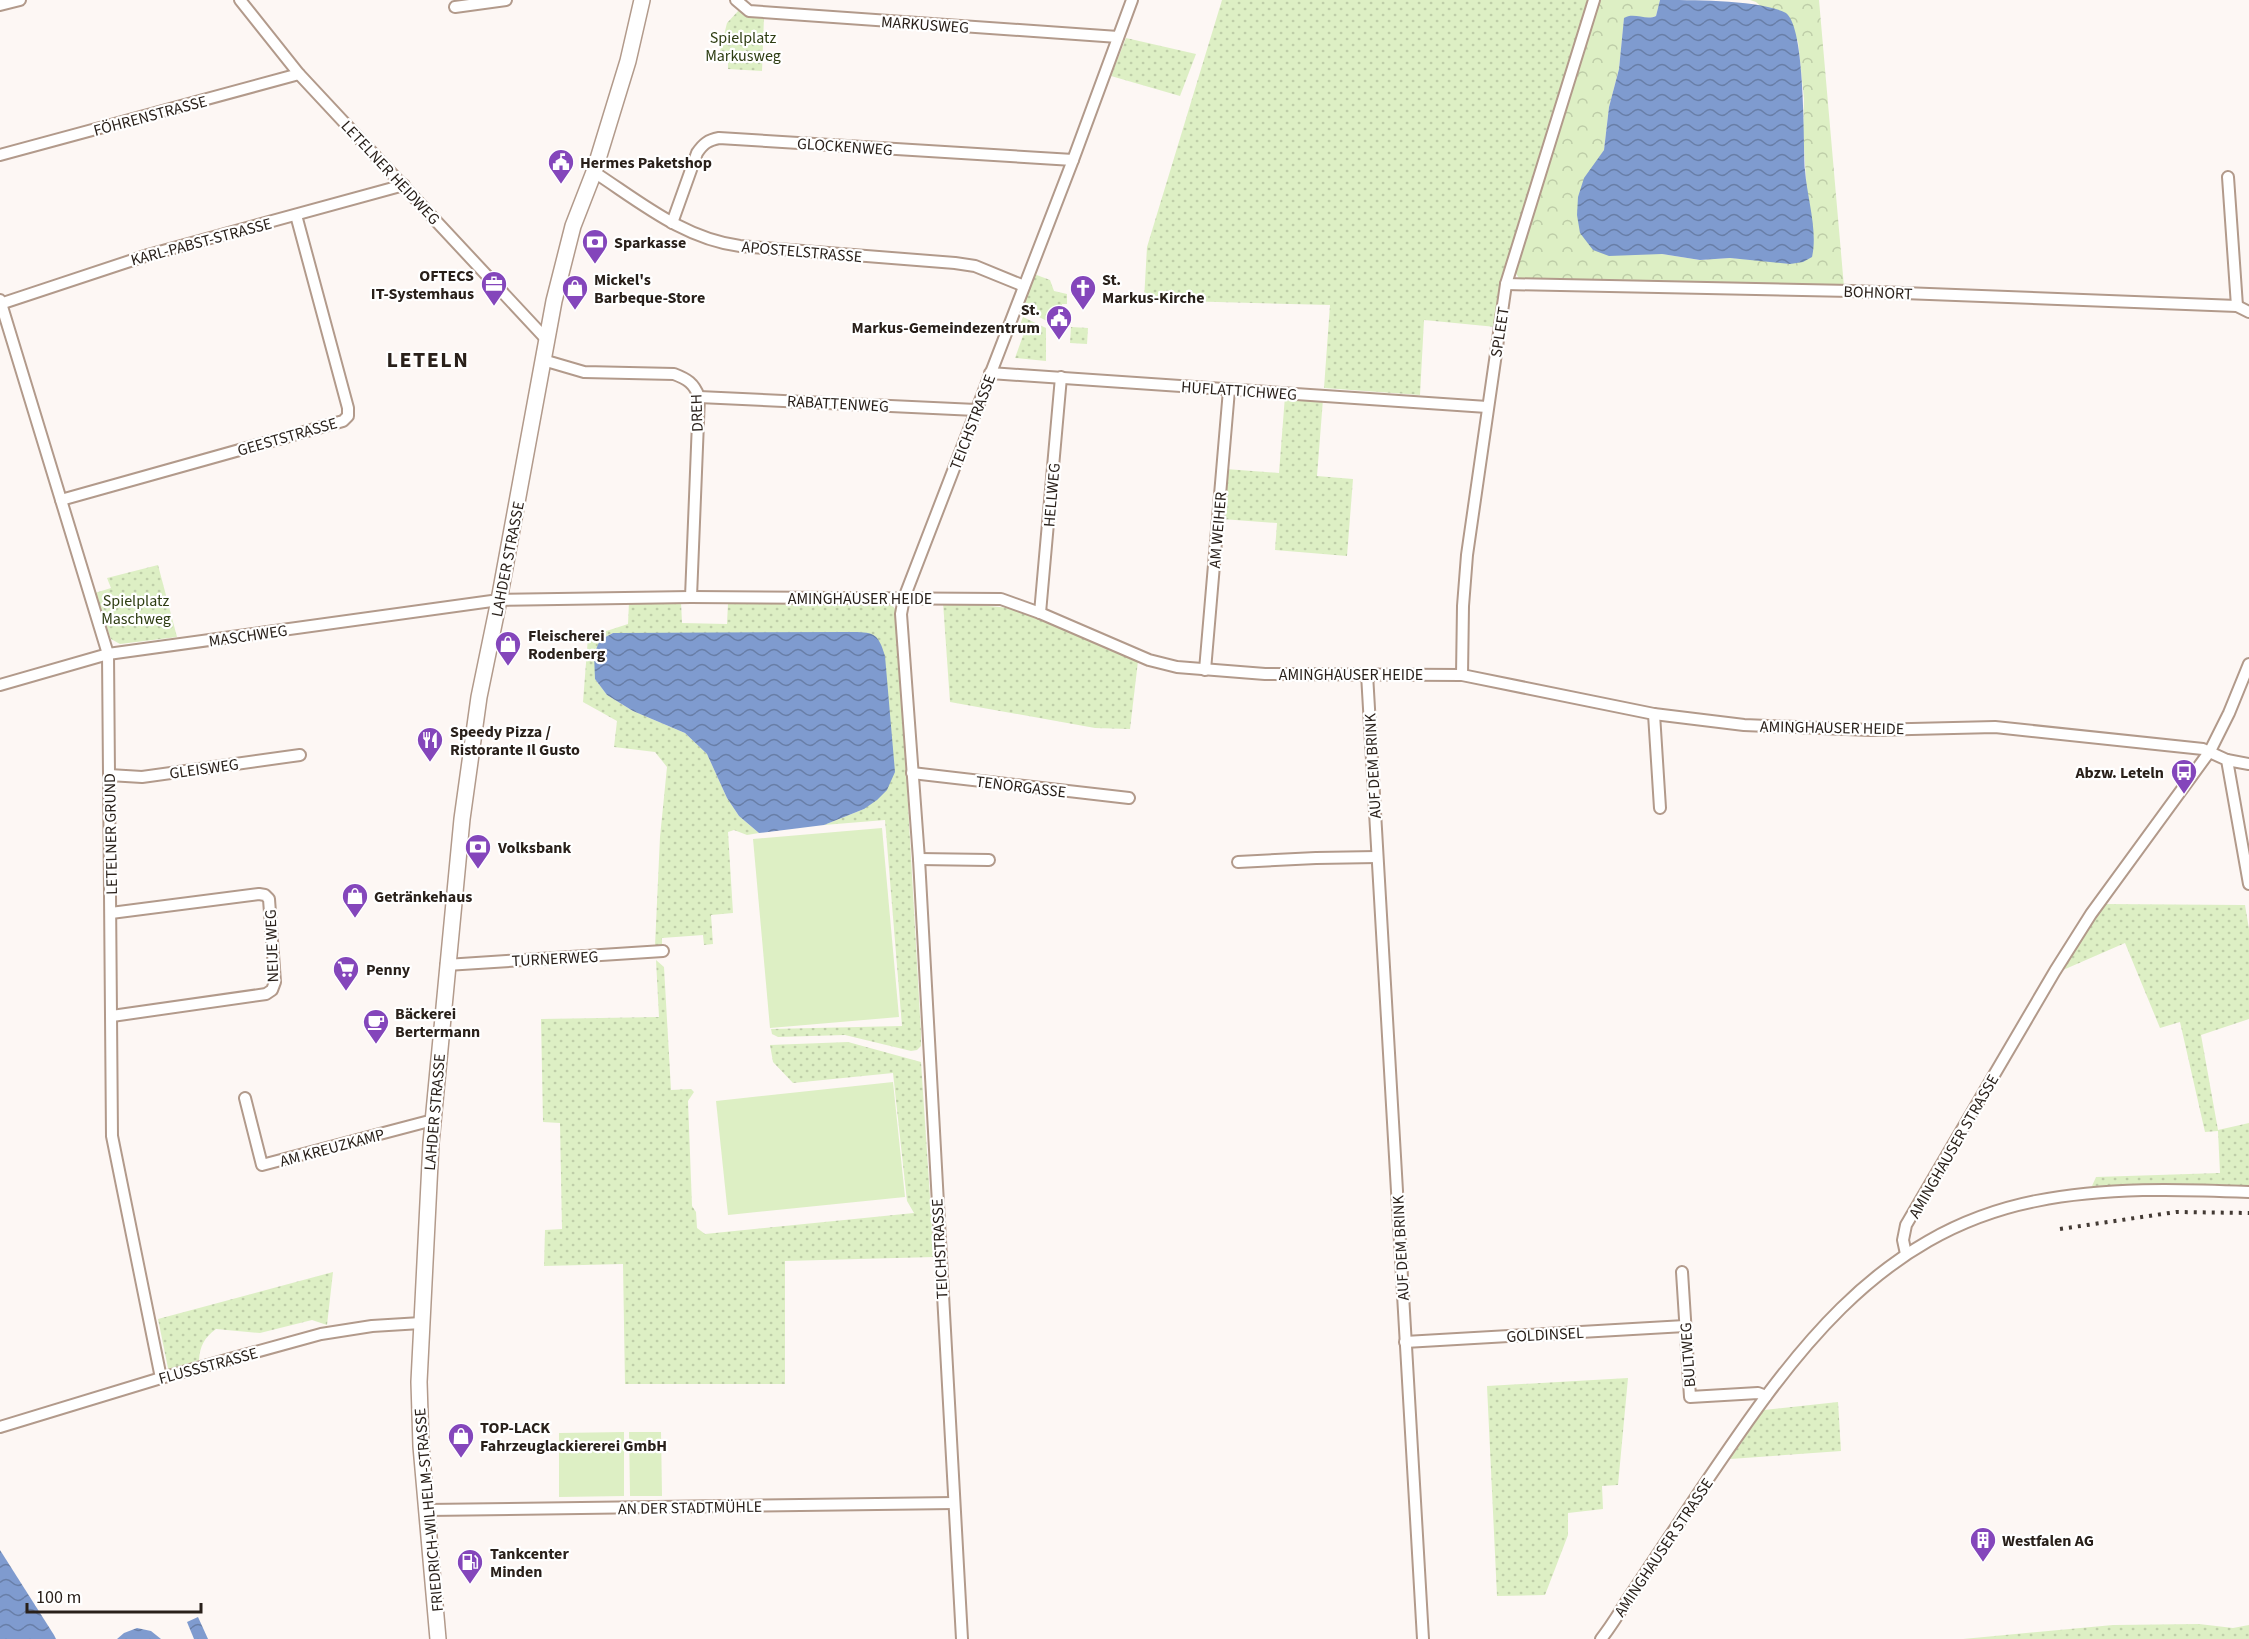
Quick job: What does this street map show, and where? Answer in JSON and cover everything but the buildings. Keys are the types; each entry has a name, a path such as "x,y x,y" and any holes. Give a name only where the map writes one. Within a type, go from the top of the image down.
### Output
{"street":[{"path":"0,5 20,0"},
{"name":"LETELNER HEIDWEG","path":"240,0 299,74 547,340"},
{"path":"455,7 506,0"},
{"name":"LAHDER STRASSE","path":"419,1382 433,1119 446,964 478,697 499,600 564,256 594,172 628,61 642,0"},
{"name":"MARKUSWEG","path":"736,0 749,11 1118,37"},
{"name":"TEICHSTRASSE","path":"962,1639 919,859 901,614 904,598 1073,160 1132,0"},
{"name":"SPLEET","path":"1462,675 1463,606 1467,555 1506,284 1594,0"},
{"name":"FÖHRENSTRASSE","path":"0,155 299,74"},
{"name":"GLOCKENWEG","path":"672,223 697,153 703,144 720,138 1073,160"},
{"name":"APOSTELSTRASSE","path":"594,172 672,223 699,237 724,244 955,263 975,266 1024,286"},
{"path":"2228,177 2237,306"},
{"name":"KARL-PABST-STRASSE","path":"0,302 148,255 404,185"},
{"name":"GEESTSTRASSE","path":"61,500 343,421 348,416 348,408 296,216"},
{"name":"BOHNORT","path":"1506,284 1851,291 2237,306 2249,312"},
{"name":"LETELNER GRUND","path":"0,302 108,654 112,1136 161,1378"},
{"name":"DREH","path":"543,360 584,372 674,374 695,386 699,397 691,597"},
{"name":"HUFLATTICHWEG","path":"990,373 1487,407"},
{"name":"HELLWEG","path":"1040,613 1061,377"},
{"name":"AM WEIHER","path":"1205,670 1229,390"},
{"name":"RABATTENWEG","path":"699,397 976,410"},
{"name":"AMINGHAUSER HEIDE","path":"499,600 691,597 1001,599 1040,613 1149,660 1177,667 1265,674 1462,675 1654,714 1744,725 1870,730 1995,727 2203,749 2227,760 2249,764"},
{"name":"MASCHWEG","path":"0,685 108,654 499,600"},
{"name":"AMINGHAUSER STRASSE","path":"1601,1639 1766,1396 1838,1309 1879,1272 1906,1254 1903,1240 1906,1225 2091,914 2210,751 2249,664"},
{"name":"AUF DEM BRINK","path":"1367,674 1423,1639"},
{"path":"1654,714 1660,808"},
{"name":"GLEISWEG","path":"109,775 142,777 300,755"},
{"path":"2227,760 2249,884"},
{"name":"TENORGASSE","path":"912,773 1129,798"},
{"path":"1238,862 1377,857"},
{"path":"919,859 989,860"},
{"name":"NEIJE WEG","path":"111,913 265,895 269,899 275,982 272,990 266,994 112,1016"},
{"name":"TURNERWEG","path":"446,964 663,951"},
{"name":"AM KREUZKAMP","path":"245,1098 262,1166 433,1119"},
{"path":"1906,1254 1946,1231 2001,1210 2035,1201 2136,1191 2188,1189 2249,1192"},
{"name":"BULTWEG","path":"1682,1272 1690,1397 1758,1393 1766,1396"},
{"name":"FLUSSSTRASSE","path":"0,1427 161,1378 321,1335 372,1326 421,1323"},
{"name":"GOLDINSEL","path":"1406,1342 1684,1326"},
{"name":"FRIEDRICH-WILHELM-STRASSE","path":"419,1382 438,1639"},
{"name":"AN DER STADTMÜHLE","path":"427,1510 954,1503"}],"green space":[{"path":"1222,0 1588,0 1500,283 1496,327 1424,320 1420,395 1324,388 1330,305 1144,300 1147,247"},
{"path":"1599,0 1660,0 1656,16 1624,19 1619,69 1609,107 1604,150 1596,163 1639,254 1662,254 1700,260 1730,258 1790,264 1807,194 1803,132 1804,99 1798,41 1756,2 1750,0 1819,0 1844,287 1520,280 1514,270"},
{"name":"Spielplatz Markusweg","path":"739,10 744,15 764,17 762,71 728,69 728,63 717,63 727,23"},
{"path":"1126,38 1196,54 1180,96 1111,76"},
{"path":"1034,274 1050,280 1054,291 1067,294 1067,304 1062,304 1060,323 1049,322 1021,308"},
{"path":"1023,317 1046,328 1046,361 1015,358 1025,330 1019,327"},
{"path":"1071,327 1088,328 1087,344 1070,343"},
{"path":"1285,396 1323,399 1317,476 1353,479 1347,556 1275,550 1277,523 1222,519 1226,469 1279,473"},
{"name":"Spielplatz Maschweg","path":"158,565 177,637 120,644 111,639 95,593 111,588 107,578"},
{"path":"629,602 681,602 682,623 727,624 728,603 890,603 897,611 921,1033 921,1046 917,1050 911,1051 845,1035 778,1037 772,1034 771,1029 902,1026 885,820 824,825 864,809 872,634 613,633 600,640 595,679 607,695 633,711 685,733 707,754 727,798 739,816 759,833 747,835 734,830 728,832 733,913 711,915 713,944 704,945 703,935 662,938 662,944 655,946 660,837 667,767 655,752 614,747 617,721 583,702 588,637 628,624"},
{"path":"943,602 1011,608 1138,661 1130,729 1095,728 950,702"},
{"path":"882,828 899,1017 770,1028 753,839"},
{"path":"2103,904 2245,905 2249,929 2249,1019 2201,1035 2218,1130 2249,1123 2249,1186 2201,1184 2092,1186 2096,1177 2220,1173 2218,1131 2205,1132 2180,1022 2160,1028 2125,943 2063,970"},
{"path":"656,960 664,967 671,1090 691,1089 694,1092 688,1101 692,1206 696,1212 697,1228 705,1234 914,1213 907,1201 893,1073 793,1083 773,1062 770,1045 848,1042 921,1062 934,1257 785,1261 785,1384 625,1384 623,1264 544,1266 545,1230 562,1229 560,1123 543,1122 541,1019 659,1017"},
{"path":"893,1082 905,1197 728,1215 716,1101"},
{"path":"333,1272 327,1325 312,1320 260,1333 216,1329 203,1343 199,1360 169,1373 158,1319"},
{"path":"1628,1378 1618,1485 1602,1486 1603,1509 1568,1513 1568,1535 1545,1595 1497,1596 1487,1386"},
{"path":"1838,1402 1841,1451 1730,1459 1764,1410"},
{"path":"624,1432 624,1496 559,1497 559,1433"},
{"path":"629,1432 661,1432 662,1496 630,1496"},
{"path":"2199,1624 2233,1628 2249,1625 2249,1639 1963,1639 2113,1625"}],"water":[{"path":"1660,0 1761,5 1786,13 1792,23 1800,62 1805,170 1814,236 1812,257 1803,262 1790,264 1730,258 1700,260 1662,254 1609,256 1593,250 1580,233 1577,215 1578,197 1584,178 1604,150 1609,107 1619,69 1624,18 1656,16"},
{"path":"864,632 877,638 885,656 895,772 887,790 877,800 864,809 824,825 759,833 739,816 727,798 707,754 685,733 633,711 607,695 595,679 594,654 600,640 613,633"},
{"path":"0,1550 54,1635 56,1639 0,1639"},
{"path":"198,1617 208,1639 194,1639 187,1622"},
{"path":"137,1628 151,1631 161,1639 117,1639 124,1633"}],"railway":[{"path":"2060,1229 2176,1212 2249,1213"}],"place":[{"name":"Hermes Paketshop","path":"561,185"},
{"name":"Sparkasse","path":"595,265"},
{"name":"OFTECS IT-Systemhaus","path":"494,307"},
{"name":"Mickel's Barbeque-Store","path":"575,311"},
{"name":"St. Markus-Kirche","path":"1083,311"},
{"name":"St. Markus-Gemeindezentrum","path":"1059,341"},
{"name":"Fleischerei Rodenberg","path":"508,667"},
{"name":"Speedy Pizza / Ristorante Il Gusto","path":"430,763"},
{"name":"Abzw. Leteln","path":"2184,795"},
{"name":"Volksbank","path":"478,870"},
{"name":"Getränkehaus","path":"355,919"},
{"name":"Penny","path":"346,992"},
{"name":"Bäckerei Bertermann","path":"376,1045"},
{"name":"TOP-LACK Fahrzeuglackiererei GmbH","path":"461,1459"},
{"name":"Westfalen AG","path":"1983,1563"},
{"name":"Tankcenter Minden","path":"470,1585"}],"district":[{"name":"LETELN","path":"428,359"}]}
